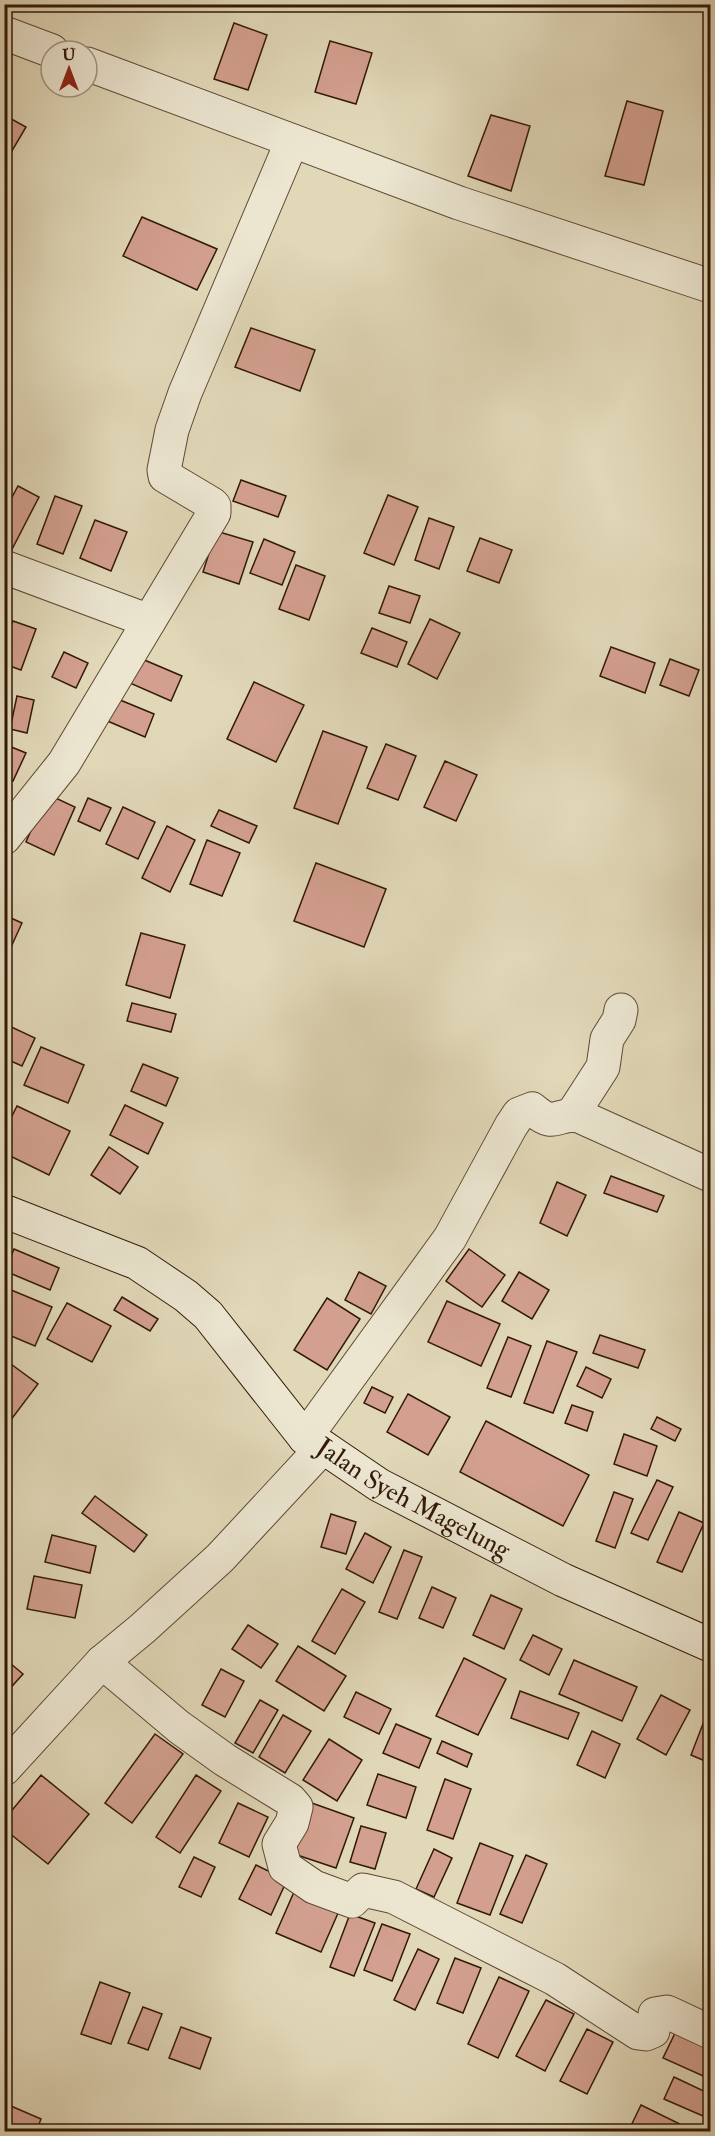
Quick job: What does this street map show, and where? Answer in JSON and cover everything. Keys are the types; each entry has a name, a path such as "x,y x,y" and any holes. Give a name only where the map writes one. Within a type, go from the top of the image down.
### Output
{"street":[{"path":"4,33 39,46"},
{"path":"99,69 459,203 711,286"},
{"path":"4,838 64,763 215,509 212,504 165,476 164,470 172,430 209,333 292,141"},
{"path":"4,567 149,621"},
{"path":"572,1115 603,1067 607,1039 619,1020 621,1010"},
{"path":"4,1768 102,1662 220,1558 314,1443 450,1238 519,1114 532,1109 540,1116 555,1121 572,1115 579,1116 711,1175"},
{"name":"Jalan Syeh Magelung","path":"4,1211 136,1263 186,1296 208,1315 314,1443 379,1485 563,1580 711,1645"},
{"path":"102,1662 179,1727 225,1760 290,1800 296,1807 292,1823 279,1844 285,1867 314,1887 352,1901 363,1890 394,1897 555,1979 638,2033 646,2034 653,2031 655,2014 661,2012 667,2012 711,2032"}],"building":[{"path":"234,23 267,35 248,90 214,79"},
{"path":"330,41 372,53 356,104 315,92"},
{"path":"627,101 663,111 644,185 605,176"},
{"path":"4,115 26,127 6,161 4,160"},
{"path":"491,115 530,126 511,191 468,176"},
{"path":"142,217 217,249 197,290 123,256"},
{"path":"251,328 315,350 300,391 235,367"},
{"path":"241,480 286,496 278,517 233,501"},
{"path":"18,486 39,497 8,557 4,555 4,512"},
{"path":"388,495 418,507 394,565 364,553"},
{"path":"55,496 82,506 63,554 37,544"},
{"path":"429,518 454,527 439,569 415,560"},
{"path":"95,520 127,532 111,571 80,558"},
{"path":"216,531 253,542 239,584 203,572"},
{"path":"480,538 512,550 499,583 467,571"},
{"path":"264,539 295,552 282,585 250,573"},
{"path":"296,565 325,576 309,620 279,609"},
{"path":"389,586 420,596 410,623 379,613"},
{"path":"430,619 460,633 437,679 408,664"},
{"path":"13,621 36,629 21,670 4,664 4,643"},
{"path":"372,628 407,642 397,667 361,653"},
{"path":"611,647 655,663 645,693 600,676"},
{"path":"64,652 88,663 76,688 52,677"},
{"path":"135,656 182,676 171,701 123,680"},
{"path":"670,659 699,670 689,696 660,685"},
{"path":"254,682 304,705 276,762 227,739"},
{"path":"108,695 154,714 145,737 98,717"},
{"path":"17,696 34,700 27,733 10,729"},
{"path":"323,731 367,747 338,824 294,808"},
{"path":"4,744 26,753 13,781 4,777"},
{"path":"386,744 416,756 398,800 367,788"},
{"path":"445,761 477,775 456,821 424,807"},
{"path":"47,794 75,807 54,855 26,842"},
{"path":"88,798 111,808 100,831 78,821"},
{"path":"123,807 155,822 138,859 106,844"},
{"path":"219,810 257,826 249,843 211,826"},
{"path":"167,826 195,840 170,892 142,878"},
{"path":"207,840 240,853 222,896 190,884"},
{"path":"316,863 386,889 364,947 294,921"},
{"path":"4,915 22,923 6,958 4,957"},
{"path":"141,933 185,945 170,998 126,985"},
{"path":"132,1003 176,1014 171,1032 127,1021"},
{"path":"5,1024 35,1038 22,1066 4,1058"},
{"path":"41,1047 84,1065 68,1103 24,1085"},
{"path":"143,1064 178,1078 166,1106 131,1091"},
{"path":"125,1105 163,1123 148,1154 110,1135"},
{"path":"17,1106 70,1131 49,1175 4,1153 4,1132"},
{"path":"109,1147 138,1167 120,1194 91,1175"},
{"path":"611,1176 664,1196 657,1212 604,1193"},
{"path":"557,1182 586,1195 567,1236 540,1223"},
{"path":"14,1249 59,1268 50,1290 5,1271"},
{"path":"469,1249 505,1275 482,1307 446,1281"},
{"path":"359,1272 386,1286 371,1314 345,1300"},
{"path":"519,1272 549,1290 532,1319 502,1301"},
{"path":"4,1287 52,1307 35,1346 4,1333"},
{"path":"122,1297 158,1319 150,1331 114,1310"},
{"path":"327,1298 360,1319 327,1370 294,1350"},
{"path":"447,1301 500,1324 481,1366 428,1342"},
{"path":"67,1303 111,1326 92,1362 47,1339"},
{"path":"600,1335 645,1350 638,1368 593,1353"},
{"path":"508,1337 531,1346 511,1397 487,1388"},
{"path":"547,1341 577,1352 553,1413 524,1403"},
{"path":"4,1359 38,1384 4,1429"},
{"path":"586,1367 611,1379 602,1398 577,1386"},
{"path":"372,1387 393,1397 385,1413 364,1403"},
{"path":"408,1394 450,1417 428,1455 387,1432"},
{"path":"572,1405 593,1412 587,1431 565,1423"},
{"path":"657,1417 681,1429 675,1441 651,1429"},
{"path":"486,1421 589,1475 563,1526 460,1472"},
{"path":"624,1434 657,1446 647,1476 614,1464"},
{"path":"657,1480 673,1487 648,1540 631,1533"},
{"path":"614,1492 633,1499 615,1548 596,1541"},
{"path":"95,1496 147,1535 134,1552 82,1513"},
{"path":"679,1512 704,1523 682,1572 657,1562"},
{"path":"331,1514 356,1522 346,1554 321,1547"},
{"path":"365,1533 391,1547 373,1583 346,1569"},
{"path":"52,1535 96,1546 90,1573 45,1562"},
{"path":"404,1550 422,1557 397,1619 379,1612"},
{"path":"34,1576 82,1585 75,1618 27,1609"},
{"path":"432,1587 456,1598 443,1628 419,1618"},
{"path":"342,1589 365,1602 335,1654 312,1641"},
{"path":"491,1595 522,1609 504,1649 473,1635"},
{"path":"248,1625 278,1644 261,1668 232,1649"},
{"path":"533,1635 562,1649 549,1675 520,1660"},
{"path":"298,1646 346,1676 324,1711 276,1681"},
{"path":"4,1658 23,1674 5,1694 4,1694"},
{"path":"464,1658 506,1679 478,1735 436,1716"},
{"path":"574,1660 637,1687 622,1721 559,1694"},
{"path":"221,1669 244,1681 225,1717 202,1705"},
{"path":"520,1691 579,1713 568,1739 511,1718"},
{"path":"356,1692 391,1709 379,1734 344,1717"},
{"path":"661,1695 690,1710 666,1755 637,1739"},
{"path":"260,1700 278,1710 253,1753 235,1743"},
{"path":"283,1715 311,1731 285,1773 259,1757"},
{"path":"706,1716 710,1718 710,1763 691,1755"},
{"path":"396,1724 431,1739 419,1768 383,1753"},
{"path":"592,1731 620,1744 605,1778 577,1765"},
{"path":"155,1734 183,1754 132,1823 105,1803"},
{"path":"329,1739 362,1760 337,1801 303,1780"},
{"path":"442,1741 472,1754 467,1767 437,1753"},
{"path":"378,1774 416,1787 406,1818 367,1805"},
{"path":"41,1775 89,1814 48,1864 4,1829 4,1820"},
{"path":"196,1775 221,1791 180,1853 156,1837"},
{"path":"445,1779 471,1789 453,1839 427,1830"},
{"path":"309,1802 354,1818 336,1868 291,1853"},
{"path":"238,1803 268,1817 249,1857 219,1843"},
{"path":"361,1826 386,1833 375,1869 350,1862"},
{"path":"480,1843 513,1856 490,1915 457,1903"},
{"path":"434,1849 452,1858 434,1897 416,1889"},
{"path":"526,1855 547,1864 522,1923 500,1914"},
{"path":"194,1857 215,1867 201,1897 179,1887"},
{"path":"256,1865 287,1880 271,1915 239,1899"},
{"path":"294,1892 339,1911 321,1952 276,1933"},
{"path":"350,1914 375,1923 354,1976 330,1967"},
{"path":"382,1924 410,1934 392,1981 364,1970"},
{"path":"418,1949 439,1959 415,2010 394,2000"},
{"path":"455,1958 481,1968 463,2013 437,2003"},
{"path":"499,1977 529,1991 498,2058 468,2044"},
{"path":"100,1982 130,1993 111,2044 81,2034"},
{"path":"546,2000 574,2014 545,2071 516,2056"},
{"path":"143,2007 162,2014 148,2050 128,2043"},
{"path":"181,2027 211,2038 200,2069 169,2058"},
{"path":"587,2029 613,2042 587,2094 560,2081"},
{"path":"677,2029 710,2044 710,2079 663,2058"},
{"path":"674,2077 710,2094 710,2119 664,2099"},
{"path":"4,2103 41,2119 36,2132 24,2132 4,2123"},
{"path":"641,2105 696,2132 628,2132"}]}
